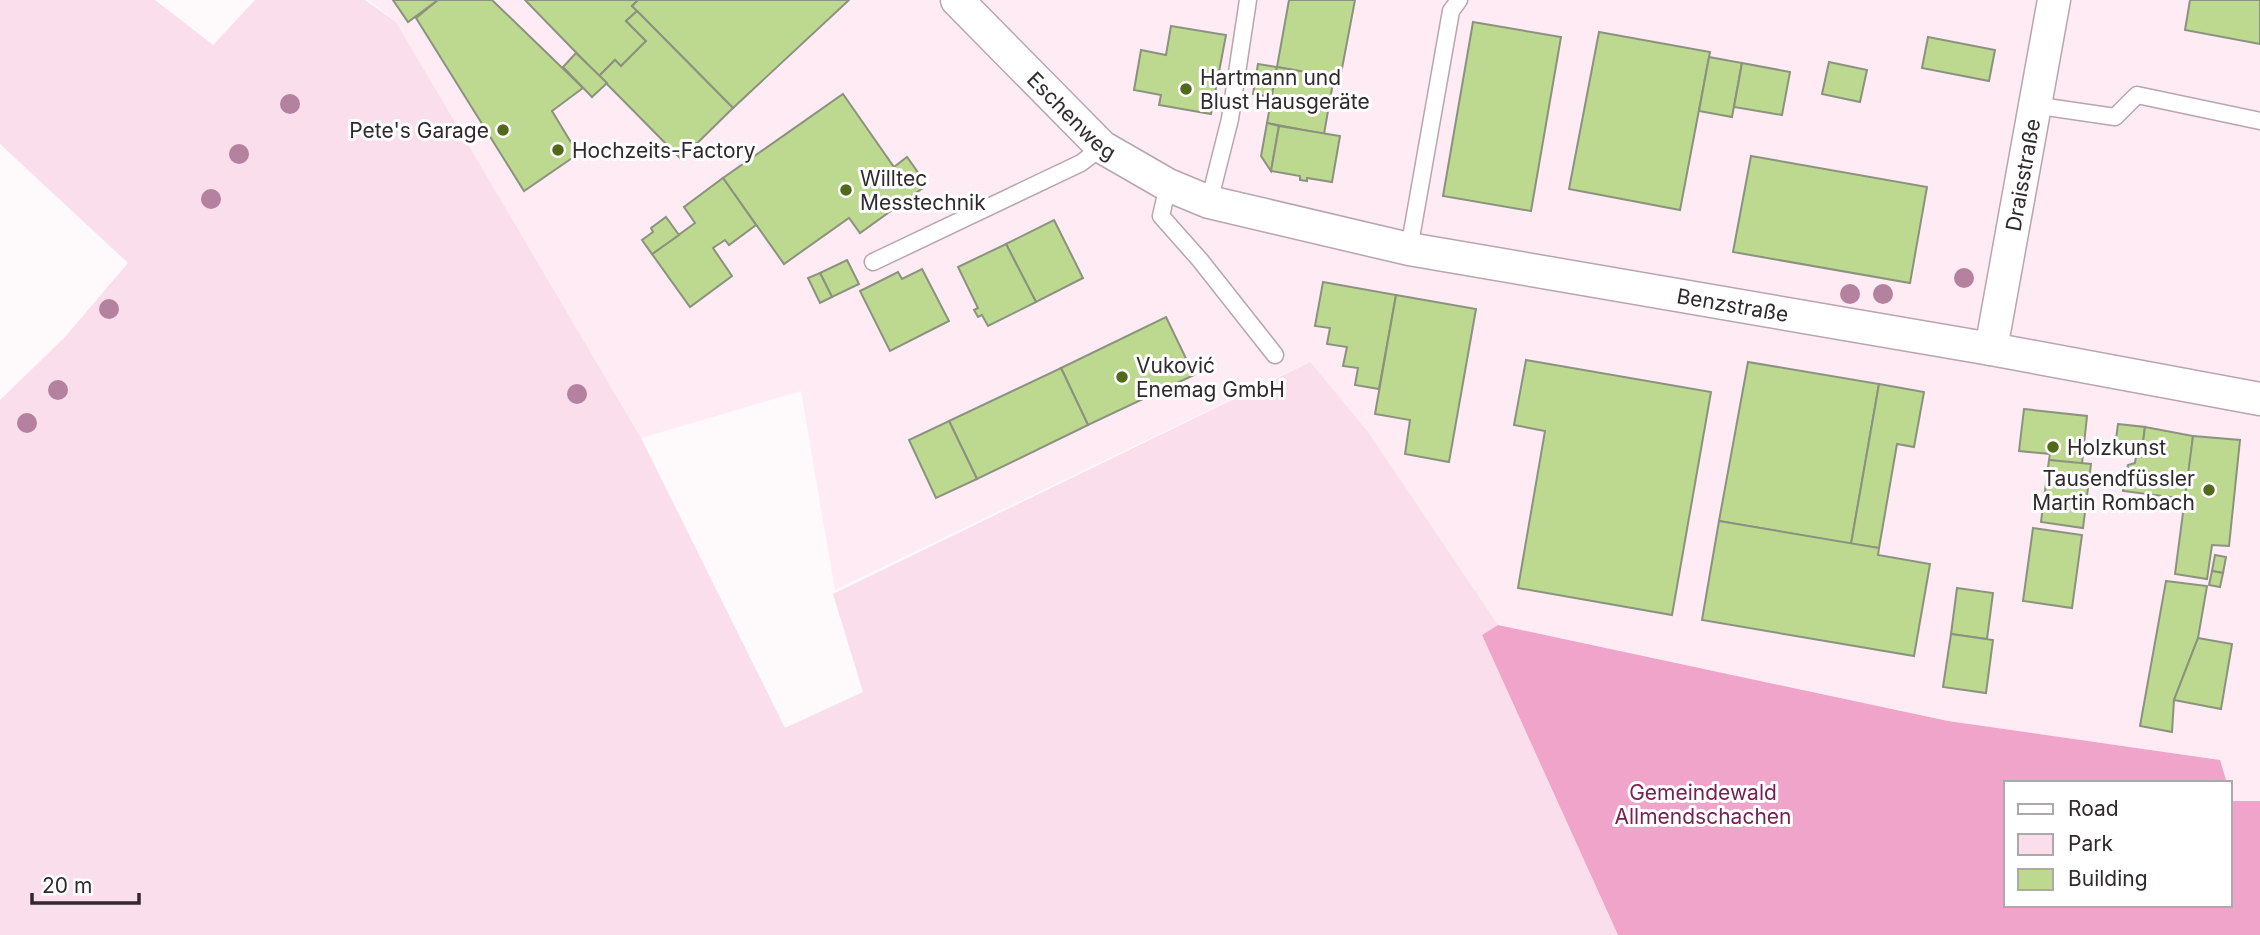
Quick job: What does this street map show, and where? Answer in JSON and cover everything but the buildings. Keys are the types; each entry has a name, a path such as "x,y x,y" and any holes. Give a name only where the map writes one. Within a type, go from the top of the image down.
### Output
{"street":[{"name":"Eschenweg","path":"957,0 1102,147 1167,184 1209,202"},
{"name":"Draisstraße","path":"1991,349 2054,0"},
{"name":"Benzstraße","path":"1209,202 1409,250 1991,349 2260,399"}],"lane":[{"path":"1209,202 1230,119 1248,0"},
{"path":"1409,250 1451,12 1459,0"},
{"path":"2034,105 2115,117 2137,95 2260,121"},
{"path":"873,262 1080,163 1102,147"},
{"path":"1167,184 1161,216 1200,260 1275,355"}],"shaded area":[{"path":"369,0 2260,0 2260,801 2232,801 2232,781 2226,781 2220,760 1948,721 1498,625 1369,433 1309,362 835,590 801,391 641,438 396,22"}],"green space":[{"path":"0,0 155,0 213,45 255,0 365,0 396,22 641,438 785,728 863,692 833,594 1310,362 1369,433 1498,625 1482,635 1618,935 0,935 0,400 65,337 128,263 0,144"},
{"name":"Gemeindewald Allmendschachen","path":"1498,625 1948,721 2220,760 2226,781 2004,781 2004,907 2232,907 2232,801 2260,801 2260,935 1618,935 1482,635"}],"place":[{"name":"Hartmann und Blust Hausgeräte","path":"1186,89"},
{"name":"Pete's Garage","path":"503,130"},
{"name":"Hochzeits-Factory","path":"558,150"},
{"name":"Willtec Messtechnik","path":"846,190"},
{"name":"Vuković Enemag GmbH","path":"1122,377"},
{"name":"Holzkunst","path":"2053,447"},
{"name":"Tausendfüssler Martin Rombach","path":"2209,490"}]}
